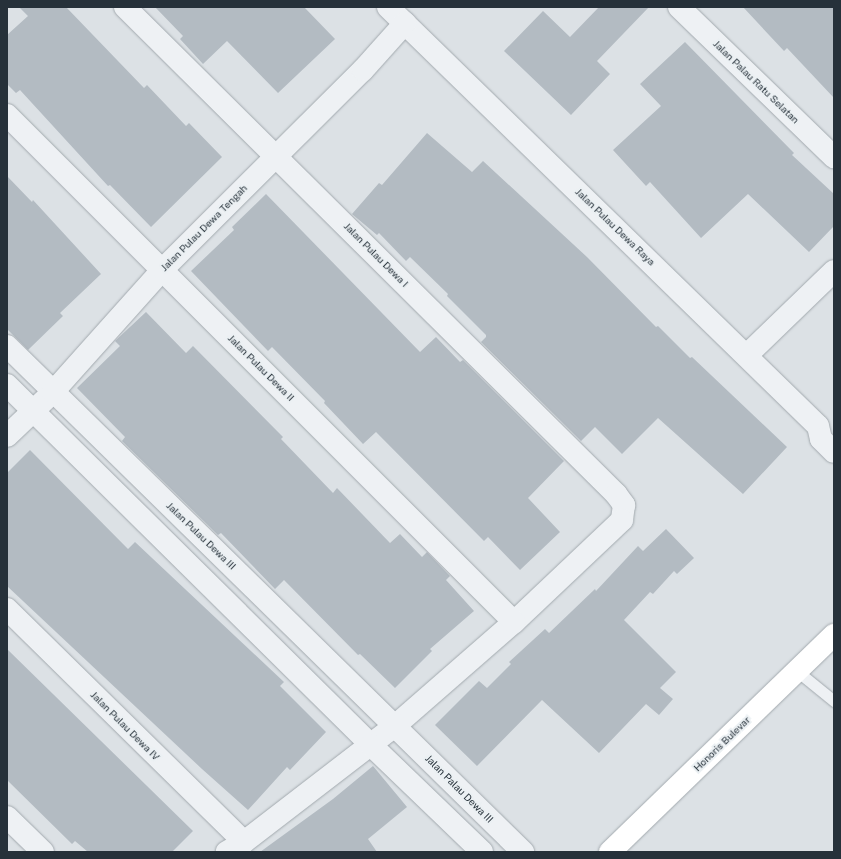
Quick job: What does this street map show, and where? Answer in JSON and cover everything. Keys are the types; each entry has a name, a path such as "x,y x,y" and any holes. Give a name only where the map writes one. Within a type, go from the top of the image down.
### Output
{"street":[{"name":"Jalan Pulau Dewa I","path":"125,7 276,155 616,494 624,505 622,520 514,622"},
{"name":"Jalan Pulau Dewa Raya","path":"388,7 747,355 826,429 821,439 834,452"},
{"name":"Jalan Palau Ratu Selatan","path":"679,7 834,157"},
{"name":"Jalan Pulau Dewa Tengah","path":"7,436 32,410 53,392 162,269 276,155 364,70 405,23"},
{"name":"Jalan Pulau Dewa II","path":"7,115 514,622"},
{"path":"747,355 834,271"},
{"name":"Jalan Pulau Dewa III","path":"7,346 396,725"},
{"path":"7,385 371,745 482,852"},
{"name":"Jalan Pulau Dewa IV","path":"7,609 235,847"},
{"path":"235,847 396,725 514,622"},
{"name":"Honoris Bulevar","path":"610,852 834,635"},
{"name":"Jalan Palau Dewa III","path":"396,725 523,852"},
{"path":"7,817 43,852"}],"lane":[{"path":"797,671 834,701"}],"building":[{"path":"19,7 66,7 144,88 147,85 186,126 189,123 222,157 151,227 110,185 108,186 20,90 16,93 7,84 7,35 28,16"},
{"path":"155,7 304,7 335,39 278,93 227,41 203,64 180,39 183,36"},
{"path":"599,7 649,7 597,61 610,74 571,115 504,51 543,11 570,37"},
{"path":"743,7 834,7 834,98 787,48 784,51"},
{"path":"685,42 794,153 792,155 834,194 834,226 809,252 748,194 701,238 650,182 646,186 613,150 661,106 640,84"},
{"path":"427,133 472,172 483,161 587,257 656,327 658,326 690,358 692,357 787,447 743,494 658,418 622,454 595,427 581,441 481,342 486,335 447,296 448,294 410,257 406,261 379,233 377,235 352,214 379,183 382,185"},
{"path":"7,176 32,202 33,200 101,274 60,313 63,316 28,350 7,329"},
{"path":"266,194 420,352 436,337 460,362 463,360 564,461 528,498 560,532 520,570 488,537 484,541 376,432 363,444 324,403 325,401 272,347 268,351 191,271 234,230 232,227"},
{"path":"146,312 186,353 193,346 283,437 281,439 333,493 337,488 390,543 400,534 422,557 427,552 450,576 446,580 474,611 430,649 432,651 395,688 360,654 358,655 284,580 275,589 221,533 218,535 122,441 125,437 77,388 120,346 115,341"},
{"path":"30,450 128,549 135,542 284,682 280,686 326,732 290,770 287,767 248,810 202,769 7,586 7,473"},
{"path":"666,529 694,558 677,574 674,571 653,594 650,592 624,620 676,672 660,688 673,699 659,715 646,704 599,753 542,700 477,766 435,725 479,681 487,688 511,664 509,662 545,629 549,633 595,589 596,591 638,546 643,551"},
{"path":"7,649 193,831 172,852 88,852 75,841 72,844 7,780"},
{"path":"373,766 407,807 368,839 377,852 260,852 333,799"}]}
